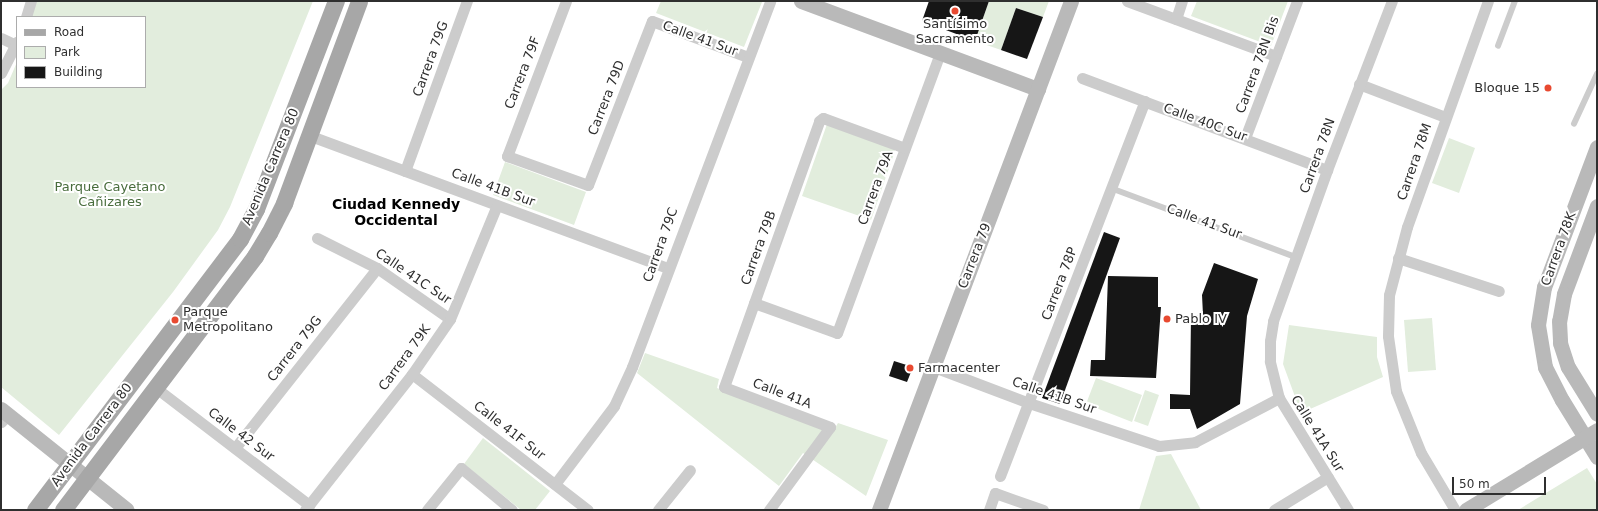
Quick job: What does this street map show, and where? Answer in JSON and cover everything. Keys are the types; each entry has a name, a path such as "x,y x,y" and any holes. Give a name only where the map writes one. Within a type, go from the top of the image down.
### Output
{"main road":[{"name":"Avenida Carrera 80","path":"35,510 240,239 256,209 336,1"},
{"name":"Avenida Carrera 80","path":"63,510 255,256 269,234 284,203 359,1"}],"street":[{"path":"26,16 31,1"},
{"name":"Carrera 79G","path":"405,171 467,1"},
{"name":"Carrera 79F","path":"566,1 507,156 588,186"},
{"name":"Carrera 79C","path":"555,484 614,406 636,356 667,268 770,1"},
{"path":"801,1 1038,89"},
{"name":"Carrera 79","path":"879,510 934,367 1070,1"},
{"path":"1127,1 1276,56"},
{"path":"1176,19 1182,1"},
{"name":"Carrera 78N Bis","path":"1245,138 1297,1"},
{"name":"Carrera 78N","path":"1273,321 1327,170 1392,1"},
{"name":"Carrera 78M","path":"1455,510 1421,454 1396,391 1388,336 1389,295 1398,258 1445,117 1488,1"},
{"name":"Calle 41 Sur","path":"652,21 748,57"},
{"name":"Carrera 79D","path":"588,186 652,21"},
{"path":"1,38 16,44 1,73"},
{"name":"Carrera 79A","path":"754,303 838,332 940,53"},
{"name":"Calle 40C Sur","path":"1082,78 1327,170"},
{"path":"1359,84 1445,117"},
{"name":"Carrera 78P","path":"1000,476 1145,101"},
{"name":"Carrera 79B","path":"724,387 821,118 905,148"},
{"name":"Calle 41B Sur","path":"308,135 667,268"},
{"name":"Carrera 78K","path":"1591,434 1550,378 1541,354 1538,325 1544,287 1597,147"},
{"name":"Carrera 79K","path":"307,508 412,374 450,319 497,205"},
{"name":"Carrera 78K","path":"1597,206 1564,294 1559,321 1560,343 1572,375 1597,414"},
{"name":"Calle 41C Sur","path":"317,238 377,268 450,319"},
{"path":"1398,258 1499,291"},
{"name":"Carrera 79G","path":"235,448 377,268"},
{"name":"Calle 41A Sur","path":"1273,321 1270,361 1279,398 1348,510"},
{"name":"Calle 41B Sur","path":"934,367 1029,403 1159,446 1195,442 1279,398"},
{"name":"Calle 41F Sur","path":"412,374 588,510"},
{"name":"Calle 41A","path":"724,387 830,427 769,510"},
{"name":"Calle 42 Sur","path":"156,388 235,448 307,508"},
{"path":"3,415 127,510"},
{"path":"1466,510 1591,434 1597,457"},
{"path":"427,510 461,468 512,510"},
{"path":"658,510 690,470"},
{"path":"1274,510 1328,477"},
{"path":"989,510 995,493 1042,510"}],"lane":[{"path":"1498,46 1515,1"},
{"path":"1574,124 1597,74"},
{"name":"Calle 41 Sur","path":"1111,188 1296,257"}],"green space":[{"name":"Parque Cayetano Cañizares","path":"35,1 313,1 230,207 218,230 173,292 59,435 1,387 1,90 8,83 16,64 16,88 146,88 146,16 31,16"},
{"path":"661,1 762,2 744,47 656,13"},
{"path":"989,1 1049,1 1043,17 1016,8 1001,50 975,41"},
{"path":"1197,1 1288,1 1271,46 1191,16"},
{"path":"827,124 896,148 871,220 802,196"},
{"path":"1449,138 1475,148 1459,193 1432,183"},
{"path":"505,162 586,192 574,225 493,195"},
{"path":"1432,318 1436,370 1408,372 1404,320"},
{"path":"1289,325 1377,337 1377,357 1383,377 1301,413 1283,364"},
{"path":"645,353 719,379 717,388 832,433 838,423 888,440 866,496 803,453 779,486 637,373"},
{"path":"1096,378 1142,395 1132,422 1086,404"},
{"path":"1145,390 1159,395 1148,426 1134,421"},
{"path":"483,438 550,491 535,510 521,510 464,464"},
{"path":"1171,454 1201,510 1139,510 1156,456"},
{"path":"1587,468 1597,484 1597,510 1518,510"}],"building":[{"name":"Santísimo Sacramento","path":"929,1 989,1 975,41 922,21"},
{"path":"1016,8 1043,17 1027,59 1001,50"},
{"path":"1104,232 1120,238 1060,404 1042,398"},
{"path":"1214,263 1258,279 1247,316 1240,404 1197,429 1190,409 1170,409 1170,394 1190,395 1191,315 1203,315 1202,295"},
{"path":"1108,276 1158,277 1158,307 1161,307 1156,378 1090,376 1091,360 1105,360"},
{"path":"894,361 913,367 907,382 889,376"}],"place":[{"name":"Santísimo Sacramento","path":"955,11"},
{"name":"Bloque 15","path":"1548,88"},
{"name":"Pablo IV","path":"1167,319"},
{"name":"Parque Metropolitano","path":"175,320"},
{"name":"Farmacenter","path":"910,368"}],"district":[{"name":"Ciudad Kennedy Occidental","path":"396,212"}]}
